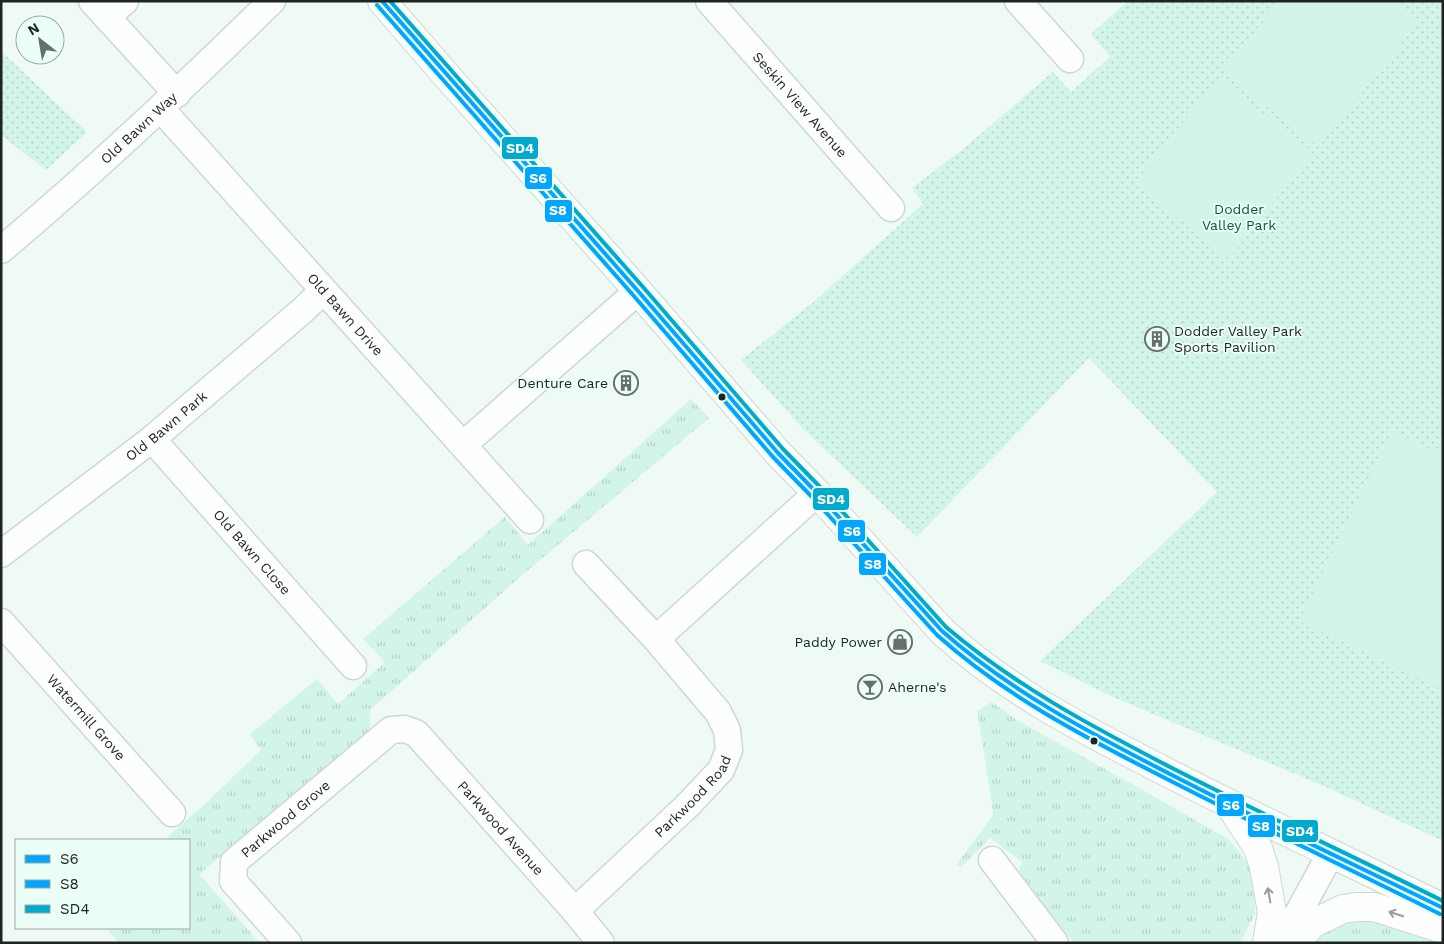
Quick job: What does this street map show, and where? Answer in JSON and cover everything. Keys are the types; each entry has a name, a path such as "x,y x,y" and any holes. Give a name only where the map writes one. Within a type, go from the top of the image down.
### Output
{"main road":[{"path":"382,1 778,453 817,493 942,631 963,650 1023,694 1089,732 1230,806 1443,908"},
{"path":"1230,806 1258,848 1264,867 1272,912 1267,943"},
{"path":"1296,943 1312,924 1343,909 1356,907 1374,907 1443,929"}],"street":[{"name":"Old Bawn Way","path":"1,250 64,197 169,102 272,1"},
{"name":"Seskin View Avenue","path":"709,1 891,208"},
{"path":"1018,1 1070,59"},
{"name":"Old Bawn Drive","path":"108,7 169,102 323,291 530,520"},
{"name":"Old Bawn Park","path":"1,554 152,439 323,291"},
{"path":"463,445 638,291"},
{"name":"Old Bawn Close","path":"152,439 352,666"},
{"path":"656,639 817,493"},
{"name":"Parkwood Road","path":"575,911 722,770 729,750 727,730 718,712 656,639 586,564"},
{"name":"Watermill Grove","path":"1,622 172,813"},
{"name":"Parkwood Avenue","path":"391,730 404,729 416,733 575,911 601,943"},
{"name":"Parkwood Grove","path":"288,943 233,881 234,862 391,730"},
{"path":"1282,943 1331,853"},
{"path":"992,860 1055,943"}],"green space":[{"name":"Dodder Valley Park","path":"1128,1 1443,1 1443,841 1319,784 1113,697 1040,661 1217,492 1089,358 917,537 803,429 741,360 811,304 923,204 912,188 963,149 1053,72 1071,92 1110,57 1091,34"},
{"path":"1280,1 1393,1 1419,21 1318,147 1223,72"},
{"path":"1,51 87,132 46,170 1,135"},
{"path":"1219,78 1313,153 1229,258 1134,184"},
{"path":"691,399 709,418 521,576 370,710 371,731 199,874 260,943 119,943 107,929 190,929 190,839 165,839 261,750 250,734 317,679 338,704 385,662 363,639 505,517 528,545"},
{"path":"1392,431 1443,455 1443,690 1299,621"},
{"path":"992,702 1015,719 1230,840 1254,872 1255,914 1240,943 1074,943 1027,885 1017,876 1022,862 990,838 960,868 956,865 993,815 977,711"},
{"path":"1365,916 1443,938 1443,943 1307,943 1340,920"}],"transit line":[{"name":"S6","path":"382,1 778,453 817,493 942,631 995,673 1079,726 1271,825 1443,908"},
{"name":"SD4","path":"390,1 643,287 783,449 822,489 946,627 999,668 1026,686 1111,736 1204,784 1443,901"},
{"name":"S8","path":"377,5 773,457 812,497 937,635 990,677 1075,731 1135,763 1440,914"}],"place":[{"name":"Dodder Valley Park Sports Pavilion","path":"1157,339"},
{"name":"Denture Care","path":"626,383"},
{"name":"Paddy Power","path":"900,642"},
{"name":"Aherne's","path":"870,687"}]}
